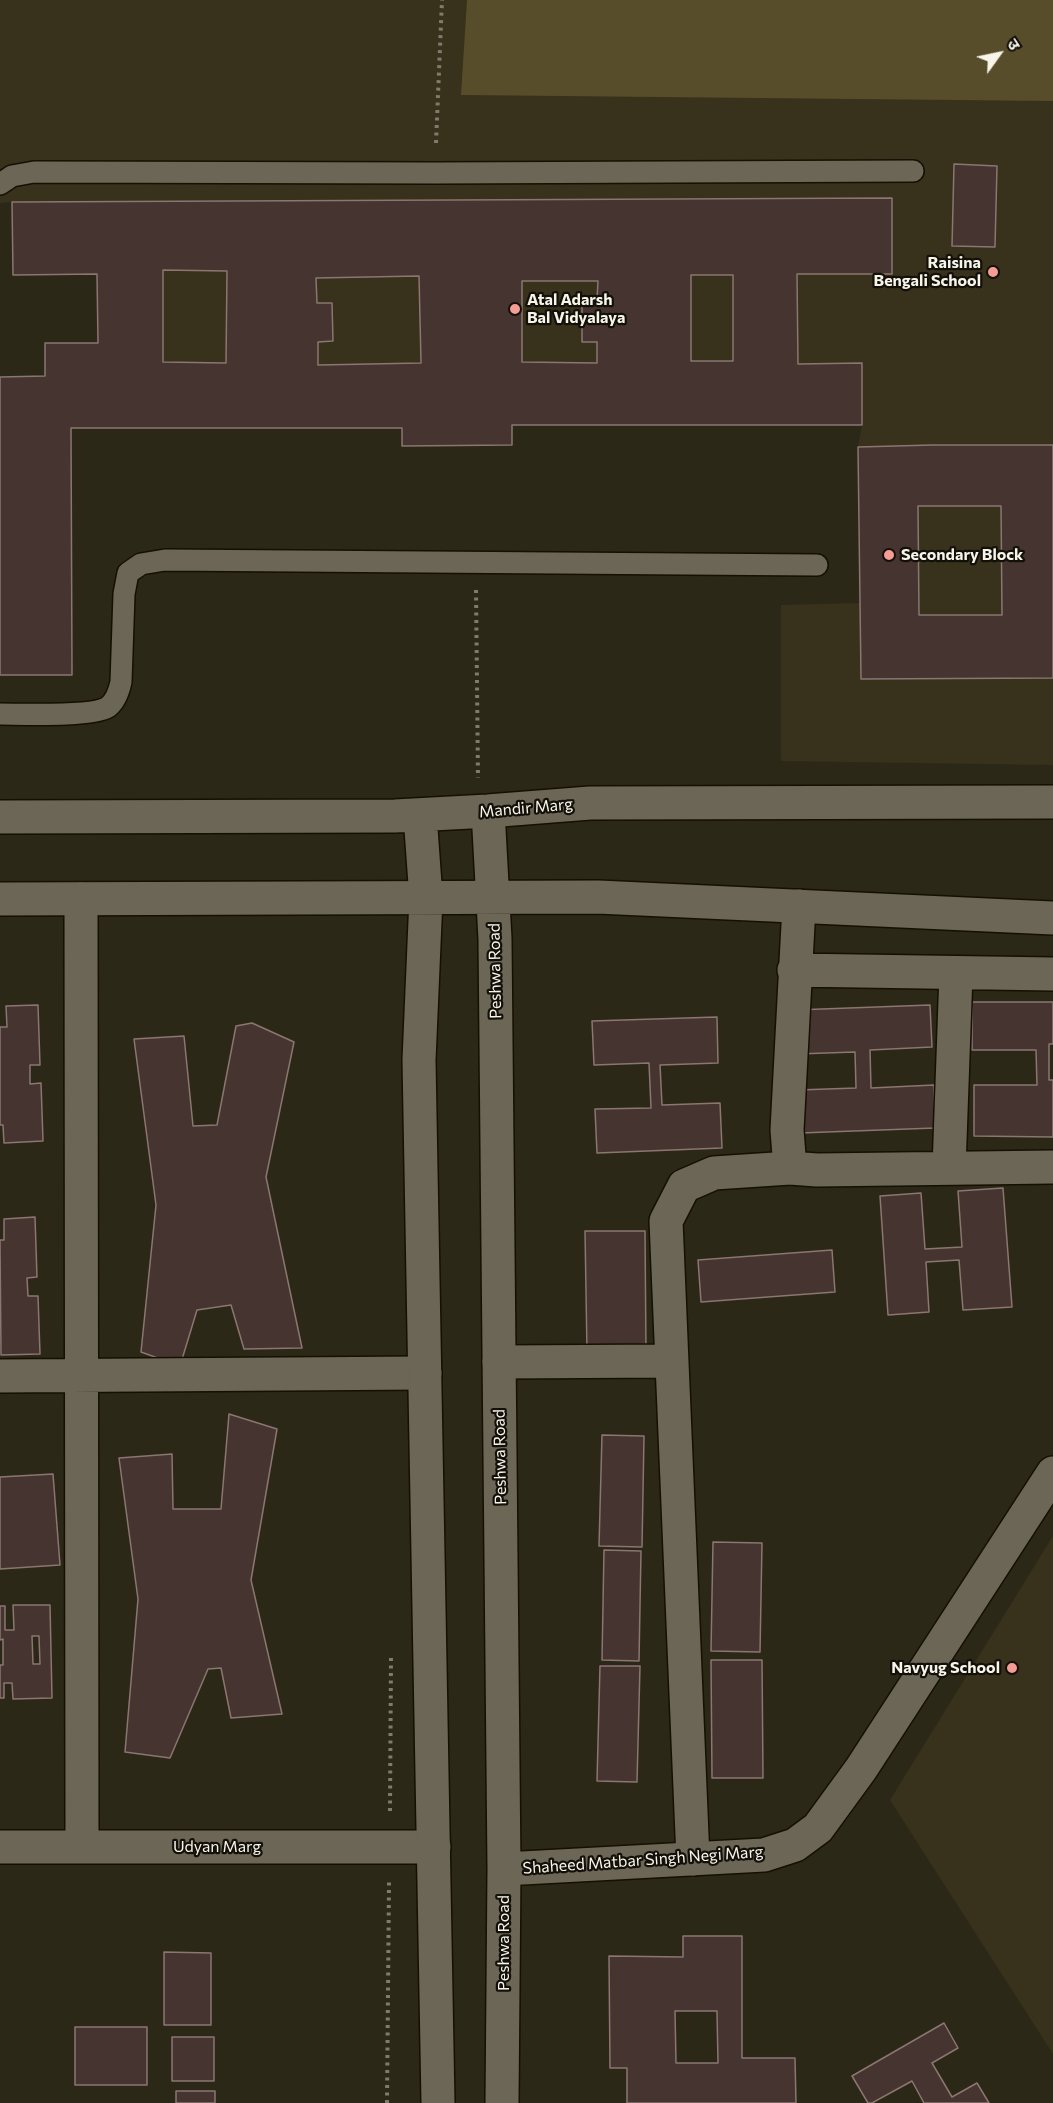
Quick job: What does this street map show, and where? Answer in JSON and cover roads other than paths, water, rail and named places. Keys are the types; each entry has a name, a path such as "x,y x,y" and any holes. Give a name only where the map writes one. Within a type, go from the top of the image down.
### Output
{"street":[{"name":"Mandir Marg","path":"0,818 420,815 590,802 1053,802"},
{"name":"Peshwa Road","path":"488,811 493,898 499,1362 504,1869 502,2103"},
{"path":"420,815 426,898 419,1060 438,2103"},
{"path":"0,899 598,897 1053,918"},
{"path":"81,899 82,1847"},
{"path":"790,1168 787,1130 799,906"},
{"path":"794,970 1053,974"},
{"path":"949,1168 956,972"},
{"path":"693,1859 666,1221 684,1186 714,1173 790,1168 817,1170 1053,1167"},
{"path":"499,1362 672,1361"},
{"path":"0,1376 425,1373"},
{"name":"Shaheed Matbar Singh Negi Marg","path":"504,1869 764,1855 795,1845 818,1828 861,1769 1053,1473"},
{"name":"Udyan Marg","path":"0,1847 434,1847"}],"lane":[{"path":"0,184 12,177 34,172 913,171"},
{"path":"0,714 92,712 107,707 117,696 122,682 124,594 128,573 141,564 177,560 817,565"}],"place":[{"name":"Raisina Bengali School","path":"993,272"},
{"name":"Atal Adarsh Bal Vidyalaya","path":"515,309"},
{"name":"Secondary Block","path":"889,555"},
{"name":"Navyug School","path":"1012,1668"}]}
